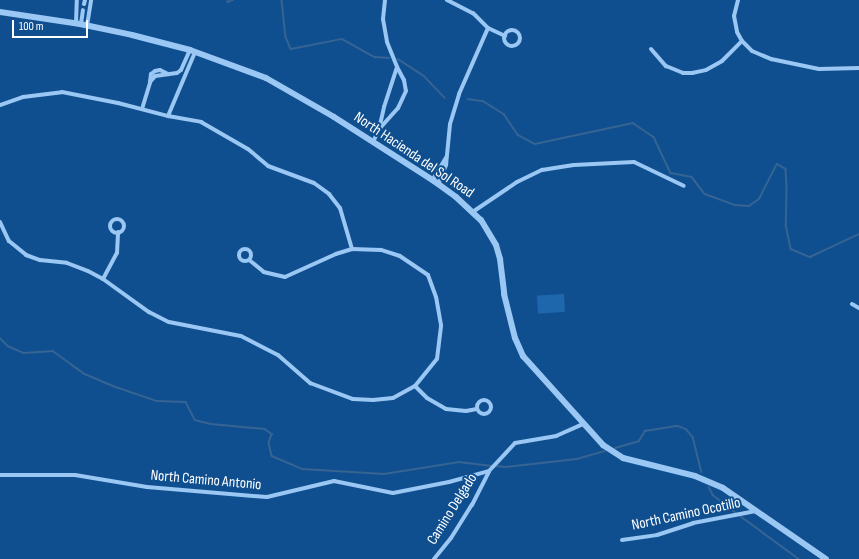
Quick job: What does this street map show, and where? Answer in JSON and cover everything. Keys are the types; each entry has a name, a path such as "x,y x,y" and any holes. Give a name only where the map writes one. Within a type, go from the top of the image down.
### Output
{"street":[{"path":"77,0 81,24"},
{"path":"81,24 91,0"},
{"path":"379,129 398,108 406,92 404,80 397,67 388,42 383,19 385,0"},
{"path":"447,0 473,13 488,28 505,36"},
{"path":"738,0 734,16 737,32 742,41 752,51 772,59 819,70 859,68"},
{"path":"81,24 83,10"},
{"name":"North Hacienda del Sol Road","path":"0,12 81,24 132,35 193,51 266,78 334,117 432,181 474,211 482,220 496,245 500,259 506,301 515,338 523,356 603,445 623,458 709,481 723,488 826,559"},
{"path":"438,185 446,165 450,124 459,94 488,28"},
{"path":"651,49 666,66 683,73 692,74 706,70 722,61 742,41"},
{"path":"142,109 150,82 155,76 177,73 181,70 193,51"},
{"path":"168,116 193,51"},
{"path":"373,142 379,129 384,107 397,67"},
{"path":"0,105 23,97 62,92 118,102 168,116 201,122 255,153 268,166 314,183 329,194 340,208 352,249"},
{"path":"432,181 446,158"},
{"path":"474,211 517,182 542,170 574,165 634,162 684,186"},
{"path":"0,222 9,241 26,255 40,260 67,263 103,279 140,306 174,323 241,336 278,355 310,383 353,399 373,400 393,398 415,386 437,359 441,325 436,297 428,275 400,256 392,252 375,249 352,249 336,254 285,277 264,272 249,260"},
{"path":"103,279 117,253 118,232"},
{"path":"852,304 859,308"},
{"path":"415,386 427,398 446,409 466,411 477,410"},
{"path":"489,471 515,443 556,436 583,424"},
{"name":"North Camino Antonio","path":"0,475 75,475 147,487 267,497 334,481 393,493 449,482 489,471"},
{"name":"Camino Delgado","path":"434,559 468,512 489,471"},
{"name":"North Camino Ocotillo","path":"622,540 657,535 693,523 756,511"}],"shaded area":[{"path":"564,294 565,312 538,313 537,295"}],"waterway":[{"path":"228,0 228,2 233,0"},
{"path":"282,0 286,37 291,49 342,39 375,57 389,58"},
{"path":"398,59 424,76 445,98"},
{"path":"468,99 483,101 504,114 518,135 535,144 633,123 654,137 671,173 692,177 705,194 735,205 749,206 759,199 777,164 786,169 786,225 791,249 810,257 859,234"},
{"path":"0,338 8,346 24,353 53,351 85,374 116,387 157,401 186,402 195,420 211,424 265,429 272,434 269,443 272,456 302,469 384,474 459,462 492,466"},
{"path":"615,448 639,441 645,431 678,426 686,429 693,437 702,472"},
{"path":"496,466 506,467 577,459 605,451"},
{"path":"709,487 713,495 736,513"},
{"path":"739,515 799,559"}]}
